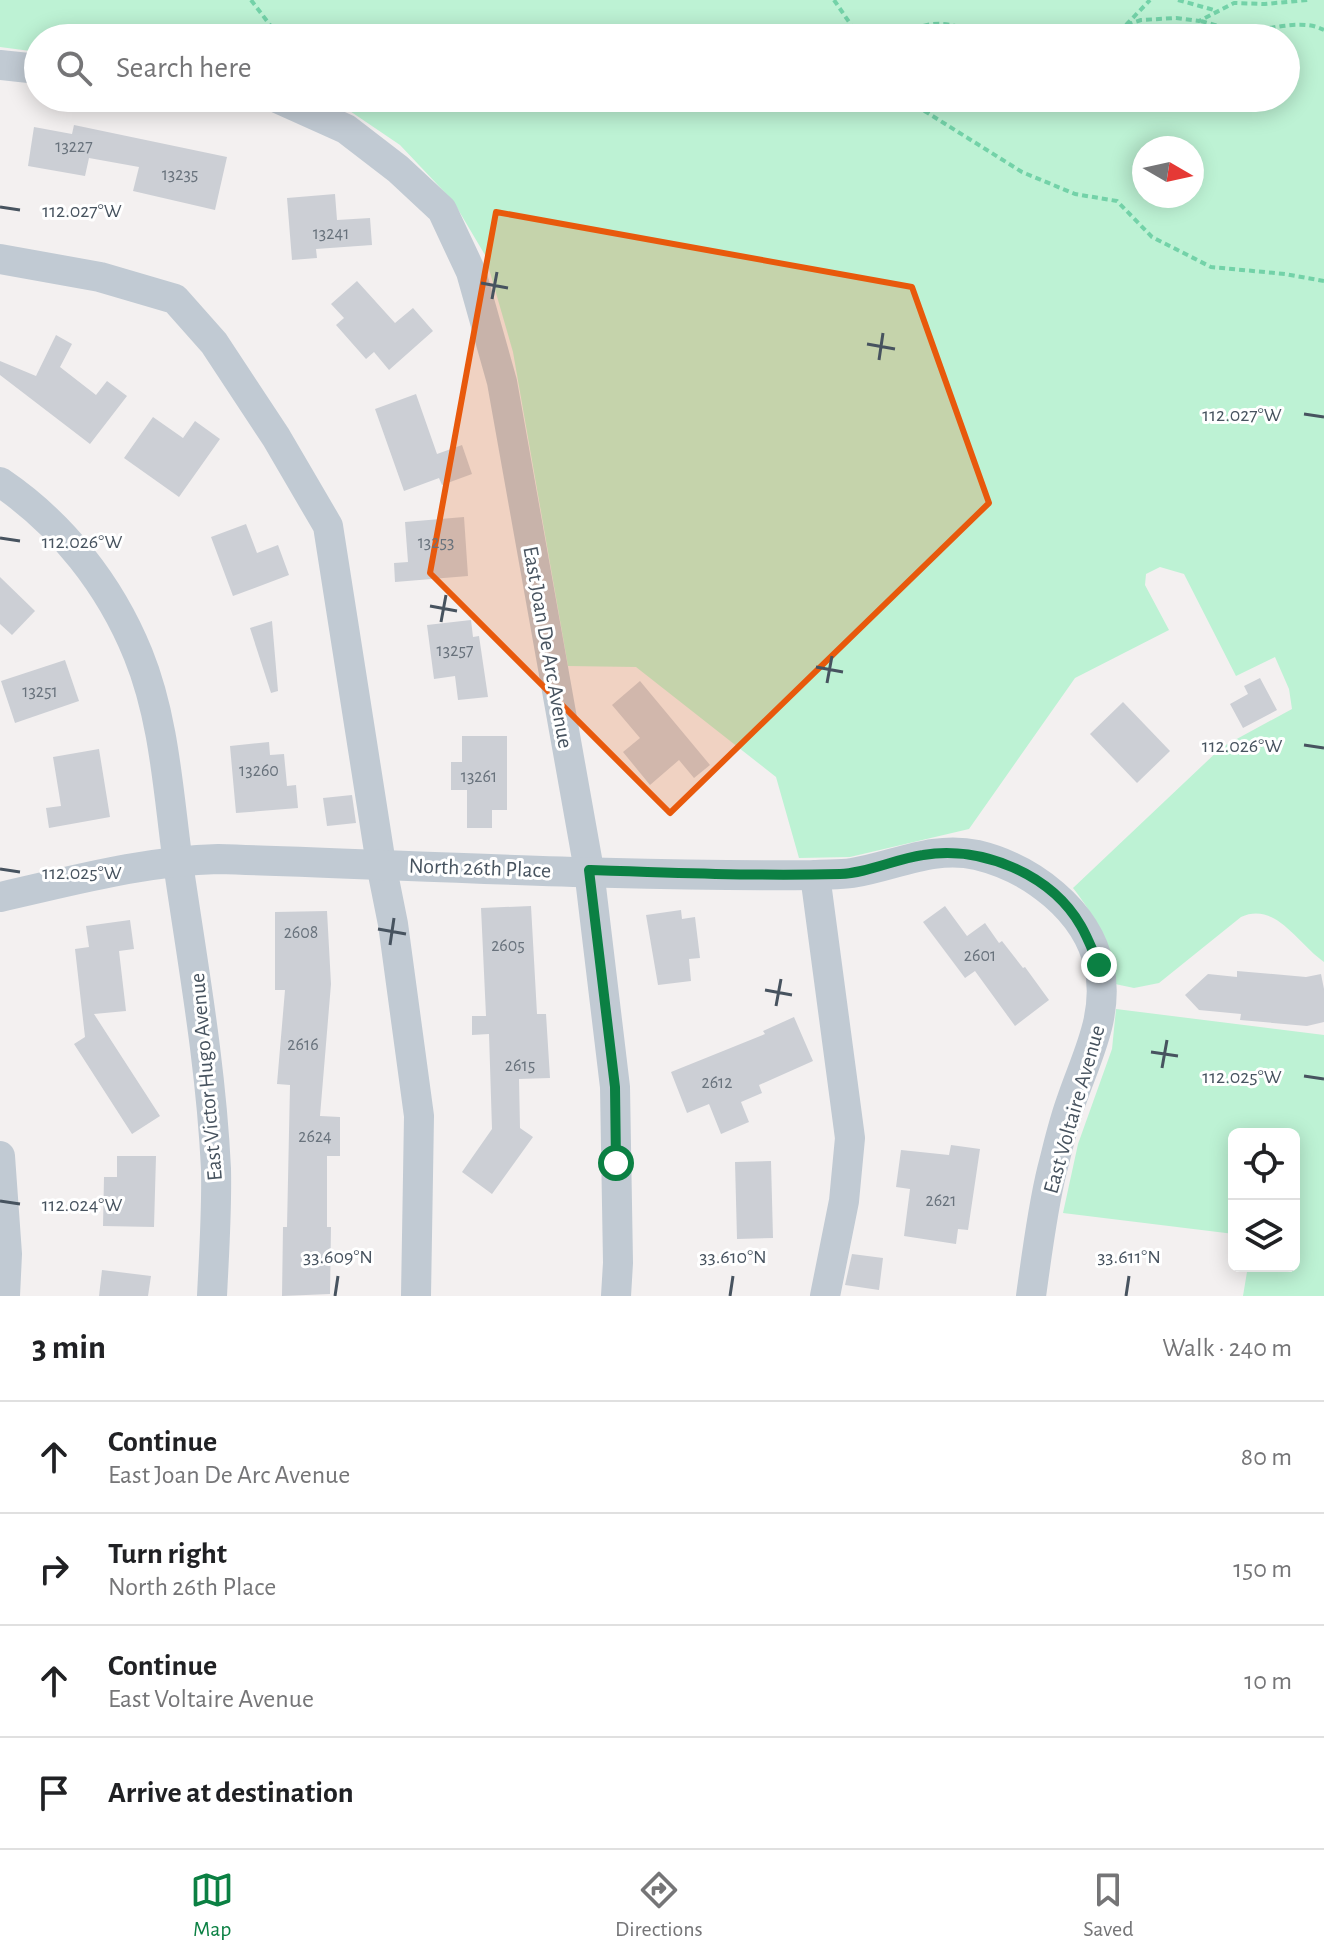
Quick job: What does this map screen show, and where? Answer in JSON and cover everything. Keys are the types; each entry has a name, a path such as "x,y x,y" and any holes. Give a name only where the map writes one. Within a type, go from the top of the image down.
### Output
{"street":[{"path":"0,65 24,68"},
{"name":"East Joan De Arc Avenue","path":"308,112 346,129 398,169 442,210 471,272 502,382 589,870 615,1087 616,1296"},
{"path":"0,259 100,277 175,299 214,343 276,437 328,526 393,924 419,1116 416,1296"},
{"name":"East Victor Hugo Avenue","path":"0,482 48,521 84,560 117,609 139,654 152,694 201,1007 216,1172 212,1296"},
{"name":"North 26th Place","path":"0,897 178,860 815,875 851,874 921,855 946,852 973,854 994,860 1045,886 1081,925"},
{"path":"815,875 850,1138 844,1201 825,1296"},
{"name":"East Voltaire Avenue","path":"1031,1296 1051,1174 1070,1103 1099,1028 1102,996 1099,965 1081,925"},
{"path":"0,1156 7,1254 5,1296"}],"path":[{"path":"251,0 269,24"},
{"path":"834,0 850,24"},
{"path":"1127,24 1150,0"},
{"path":"1178,0 1216,11"},
{"path":"1199,21 1234,3 1308,0"},
{"path":"1130,24 1141,20 1176,18 1212,24"},
{"path":"1300,26 1324,30"},
{"path":"926,112 1022,172 1075,194 1117,201 1152,237 1211,267 1324,281"}],"highlighted area":[{"path":"496,212 912,287 989,503 670,813 430,573"}],"green space":[{"path":"0,0 1324,0 1324,962 1275,919 1253,914 1241,917 1159,983 1134,988 1115,984 1100,933 1073,888 1222,747 1292,709 1289,689 1275,657 1236,676 1184,574 1160,567 1146,574 1145,585 1169,630 1075,678 969,829 850,857 799,858 776,777 636,667 568,666 513,352 485,255 453,201 400,145 351,112 1300,112 1300,24 24,24 24,50 0,47"},
{"path":"1116,1009 1324,1035 1324,1296 1243,1296 1247,1272 1300,1272 1300,1128 1228,1128 1228,1233 1063,1213 1078,1144 1112,1049"}],"building":[{"path":"74,125 227,157 215,210 133,191 139,167 89,158 85,176 28,166 34,127 72,134"},
{"path":"335,194 337,220 370,218 372,245 316,249 317,258 292,260 287,198"},
{"path":"357,281 395,323 413,308 433,331 389,370 374,352 366,359 336,325 344,318 331,304"},
{"path":"56,335 72,344 60,367 96,395 107,381 127,396 90,444 0,375 0,361 36,376"},
{"path":"416,394 437,454 462,445 472,474 442,485 439,478 404,491 375,409"},
{"path":"153,417 183,438 195,421 220,439 179,497 124,458"},
{"path":"464,517 468,576 395,582 394,563 408,562 405,522"},
{"path":"246,524 257,553 278,545 289,575 233,596 211,537"},
{"path":"0,577 35,611 12,635 0,624"},
{"path":"471,620 473,637 479,636 488,697 458,700 455,676 434,679 427,625"},
{"path":"272,621 278,691 271,693 250,628"},
{"path":"65,660 79,701 15,723 1,681"},
{"path":"1260,678 1277,710 1243,728 1230,704 1248,694 1244,686"},
{"path":"640,681 710,765 694,778 679,760 650,785 623,752 640,738 612,705"},
{"path":"1123,702 1170,751 1137,783 1090,734"},
{"path":"462,736 507,736 507,810 492,810 492,828 467,828 467,790 451,790 451,762 462,762"},
{"path":"269,742 270,755 284,754 287,786 296,785 298,808 236,813 230,746"},
{"path":"99,749 110,817 49,828 46,808 61,806 53,757"},
{"path":"352,795 356,823 327,826 323,798"},
{"path":"531,906 537,1014 546,1014 550,1078 519,1079 520,1128 533,1137 492,1194 462,1172 492,1129 489,1034 472,1035 472,1016 486,1016 481,908"},
{"path":"945,906 967,936 985,923 999,943 1002,941 1025,967 1049,1000 1015,1026 975,971 965,978 923,922"},
{"path":"681,910 682,919 695,917 700,958 689,959 691,981 658,985 646,915"},
{"path":"327,911 331,984 320,1116 340,1117 340,1156 327,1156 327,1227 331,1227 330,1294 282,1296 290,1085 277,1084 285,990 275,990 275,912"},
{"path":"130,920 134,949 119,951 126,1011 94,1014 160,1116 132,1134 74,1044 85,1037 75,949 89,947 86,926"},
{"path":"1237,971 1306,977 1321,974 1324,1022 1307,1026 1240,1020 1241,1014 1199,1010 1185,995 1208,974 1237,977"},
{"path":"794,1017 813,1061 759,1085 762,1093 741,1102 749,1122 721,1134 709,1104 687,1113 671,1072 765,1034 763,1031"},
{"path":"951,1145 980,1149 968,1230 958,1229 956,1244 904,1236 910,1189 896,1187 901,1150 949,1155"},
{"path":"117,1156 156,1156 154,1227 103,1226 104,1177 117,1177"},
{"path":"771,1161 773,1238 737,1239 735,1162"},
{"path":"852,1254 883,1258 879,1290 845,1285"},
{"path":"102,1270 151,1276 148,1296 99,1296"}],"route":[{"path":"616,1163 615,1087 589,870 738,875 851,874 921,855 946,852 973,854 1007,865 1045,886 1081,925 1099,965"}]}
